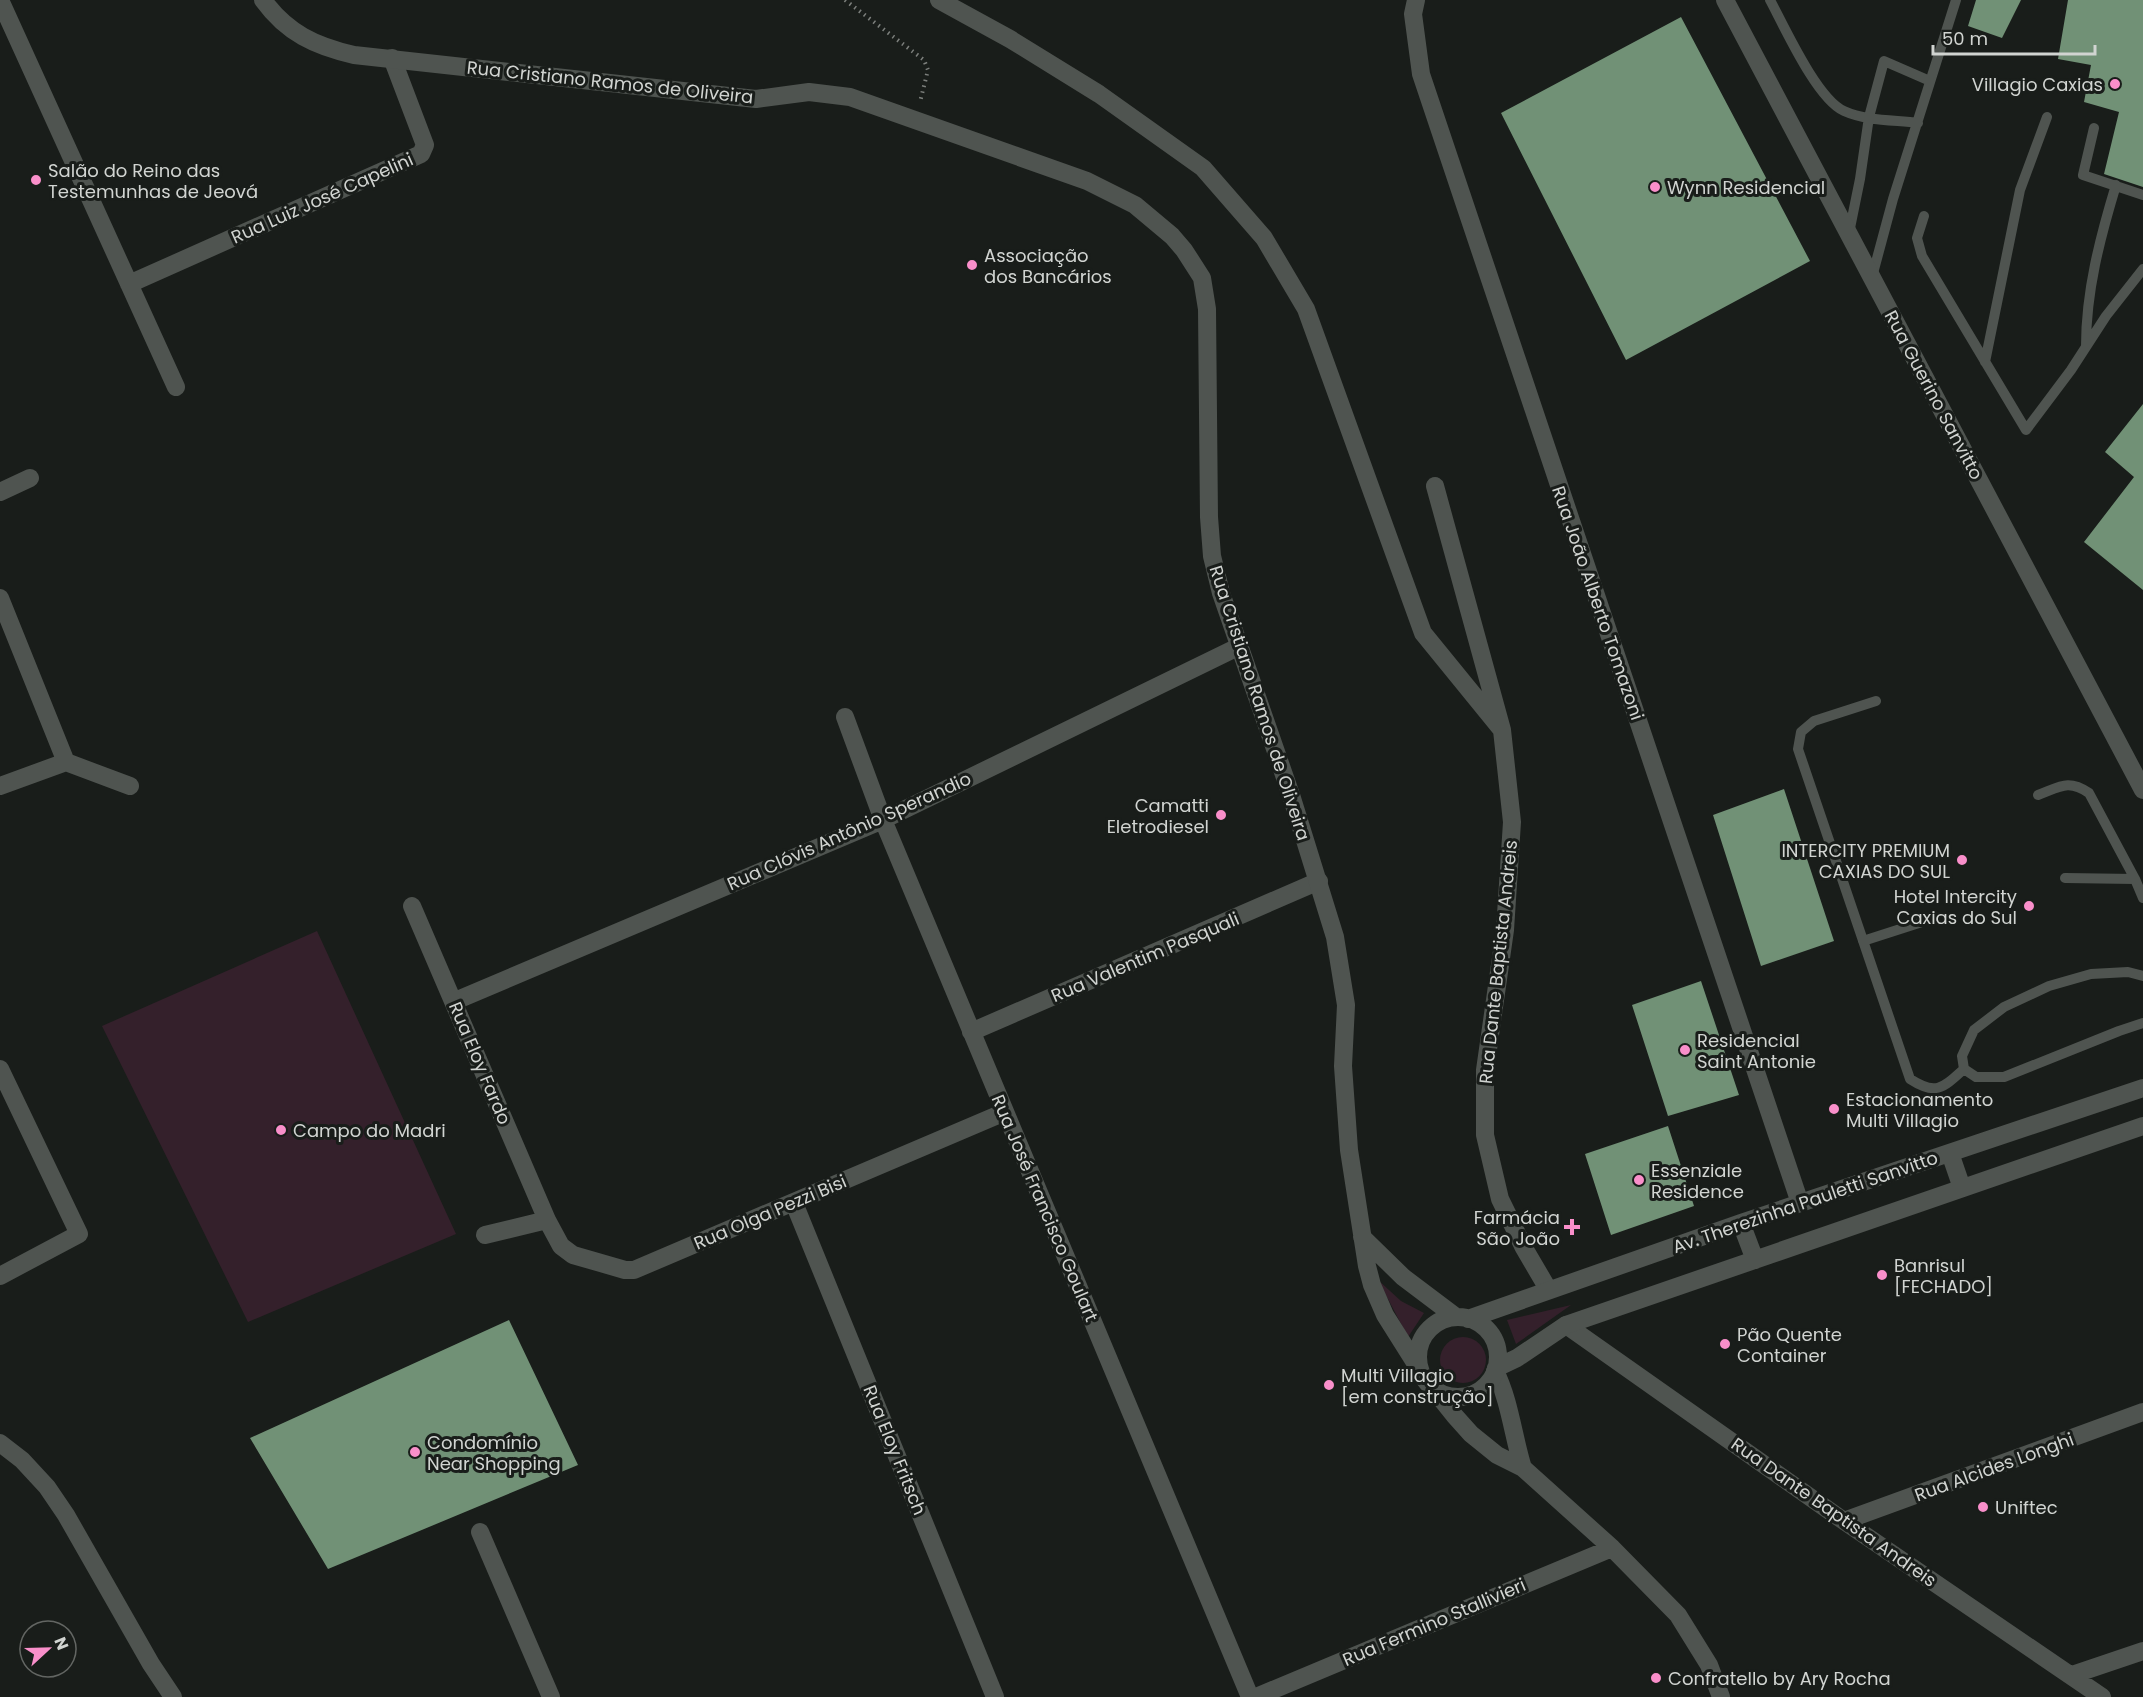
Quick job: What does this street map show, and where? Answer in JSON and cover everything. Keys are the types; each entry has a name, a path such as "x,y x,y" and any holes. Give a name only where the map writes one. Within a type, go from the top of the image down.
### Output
{"street":[{"path":"0,0 176,387"},
{"name":"Rua Cristiano Ramos de Oliveira","path":"263,0 272,12 296,34 326,48 354,55 756,99 809,92 850,98 1087,181 1135,205 1185,250 1202,278 1207,309 1209,517 1212,556 1238,648 1319,881 1335,937 1346,1005 1343,1066 1349,1150 1362,1237 1372,1285 1385,1315 1419,1369"},
{"path":"939,0 1010,39 1099,94 1203,168 1264,238 1305,309 1423,633 1502,730"},
{"name":"Rua João Alberto Tomazoni","path":"1416,0 1413,14 1420,74 1800,1203"},
{"name":"Rua Guerino Sanvitto","path":"1725,0 2143,790"},
{"name":"Rua Luiz José Capelini","path":"129,284 421,154 425,146 392,58"},
{"path":"0,492 30,478"},
{"name":"Rua Dante Baptista Andreis","path":"1435,486 1502,730 1512,822 1505,930 1485,1070 1485,1135 1500,1198 1524,1248 1548,1289"},
{"path":"0,598 66,762"},
{"name":"Rua Clóvis Antônio Sperandio","path":"455,1001 883,820 1238,648"},
{"name":"Rua José Francisco Goulart","path":"845,717 883,820 1250,1697"},
{"path":"0,786 66,762 130,786"},
{"name":"Rua Valentim Pasquali","path":"971,1032 1319,881"},
{"name":"Rua Eloy Fardo","path":"412,906 455,1001 547,1220"},
{"path":"0,1069 79,1234 0,1276"},
{"name":"Av. Therezinha Pauletti Sanvitto","path":"1462,1318 2143,1088"},
{"name":"Rua Olga Pezzi Bisi","path":"547,1220 561,1246 573,1254 625,1270 634,1270 1005,1112"},
{"path":"1496,1370 1566,1325 2143,1126"},
{"path":"1950,1153 1962,1188"},
{"name":"Rua Eloy Fritsch","path":"794,1203 995,1697"},
{"path":"485,1235 547,1220"},
{"path":"1741,1223 1755,1260"},
{"path":"1362,1237 1403,1277 1462,1318 1480,1324 1489,1332 1495,1344 1496,1370 1488,1384 1476,1393 1462,1397 1448,1396 1434,1390"},
{"path":"1462,1318 1444,1320 1433,1325 1425,1334 1418,1357 1419,1369 1425,1380 1471,1434 1497,1455 1523,1468 1612,1548 1678,1615 1709,1665 1721,1697"},
{"name":"Rua Dante Baptista Andreis","path":"1566,1325 1844,1521 2102,1697"},
{"path":"1496,1370 1503,1387 1523,1468"},
{"name":"Rua Alcides Longhi","path":"1844,1521 2143,1412"},
{"path":"0,1443 22,1460 47,1488 66,1515 151,1664 173,1697"},
{"path":"480,1532 551,1697"},
{"name":"Rua Fermino Stallivieri","path":"1256,1697 1612,1548"},
{"path":"2072,1675 2143,1651"}],"lane":[{"path":"1770,0 1821,91 1834,106 1846,112 1869,117 1918,123"},
{"path":"1872,277 1893,199 1956,0"},
{"path":"1849,234 1869,117 1884,61 1930,81"},
{"path":"1985,362 2020,190 2047,117"},
{"path":"2094,128 2083,175 2143,195"},
{"path":"2086,346 2086,319 2094,269 2116,185"},
{"path":"1924,216 1917,237 1922,256 2026,430 2071,370 2106,316 2143,268"},
{"path":"1876,701 1814,721 1801,732 1798,749 1910,1079 1925,1089 1944,1087 1964,1069"},
{"path":"2038,795 2068,784 2088,793 2143,898"},
{"path":"2065,878 2135,879"},
{"path":"1863,942 1922,922"},
{"path":"2143,976 2128,972 2091,974 2049,986 2004,1007 1974,1030 1962,1056 1964,1069 1976,1077 2004,1077 2143,1023"}],"path":[{"path":"844,0 924,60 928,70 927,79 915,120"}],"shaded area":[{"name":"Campo do Madri","path":"317,931 456,1234 248,1322 102,1026"},
{"path":"1378,1280 1401,1301 1424,1313 1408,1337"},
{"path":"1571,1305 1516,1344 1507,1320"},
{"path":"1463,1337 1479,1344 1486,1360 1479,1376 1463,1383 1447,1376 1440,1360 1447,1344"}],"building":[{"name":"Villagio Caxias","path":"1976,0 2021,0 2002,38 1968,26"},
{"name":"Villagio Caxias","path":"2068,0 2143,0 2143,187 2104,174 2119,112 2084,102 2091,65 2058,59"},
{"name":"Wynn Residencial","path":"1681,17 1810,261 1626,360 1501,113"},
{"path":"2143,404 2143,590 2084,542 2134,477 2105,452"},
{"path":"1784,789 1834,941 1761,966 1713,815"},
{"name":"Residencial Saint Antonie","path":"1701,981 1739,1095 1668,1116 1632,1005"},
{"name":"Essenziale Residence","path":"1668,1126 1694,1206 1611,1235 1585,1154"},
{"name":"Condomínio Near Shopping","path":"509,1320 578,1465 328,1569 250,1438"}],"place":[{"name":"Villagio Caxias","path":"2115,84"},
{"name":"Salão do Reino das Testemunhas de Jeová","path":"36,180"},
{"name":"Wynn Residencial","path":"1655,187"},
{"name":"Associação dos Bancários","path":"972,265"},
{"name":"Camatti Eletrodiesel","path":"1221,815"},
{"name":"INTERCITY PREMIUM CAXIAS DO SUL","path":"1962,860"},
{"name":"Hotel Intercity Caxias do Sul","path":"2029,906"},
{"name":"Residencial Saint Antonie","path":"1685,1050"},
{"name":"Estacionamento Multi Villagio","path":"1834,1109"},
{"name":"Campo do Madri","path":"281,1130"},
{"name":"Essenziale Residence","path":"1639,1180"},
{"name":"Farmácia São João","path":"1572,1227"},
{"name":"Banrisul [FECHADO]","path":"1882,1275"},
{"name":"Pão Quente Container","path":"1725,1344"},
{"name":"Multi Villagio [em construção]","path":"1329,1385"},
{"name":"Condomínio Near Shopping","path":"415,1452"},
{"name":"Uniftec","path":"1983,1507"},
{"name":"Confratello by Ary Rocha","path":"1656,1678"}]}
